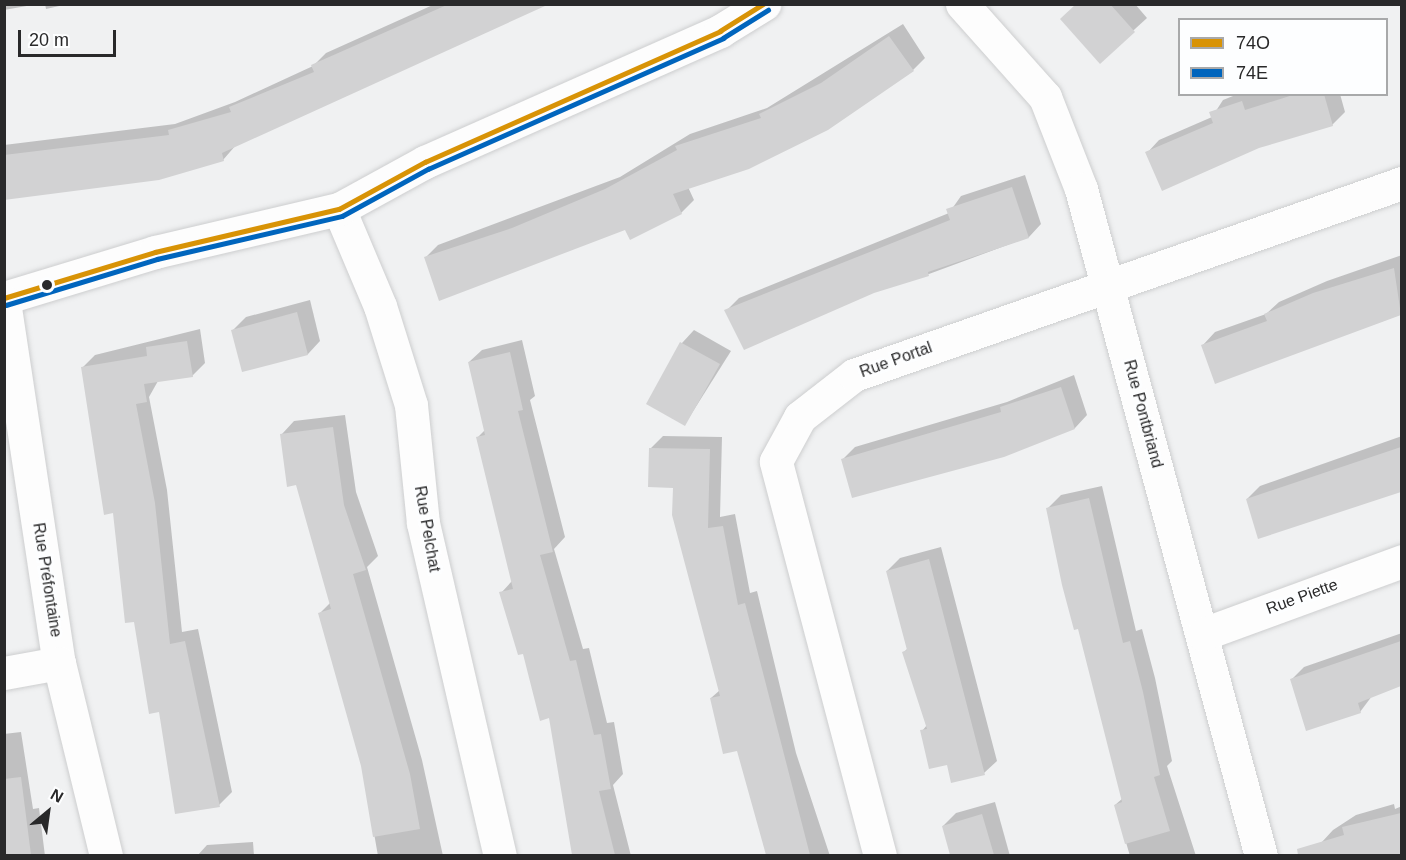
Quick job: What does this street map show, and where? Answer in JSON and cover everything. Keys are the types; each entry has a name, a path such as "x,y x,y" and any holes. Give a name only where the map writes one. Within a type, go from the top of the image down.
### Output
{"street":[{"path":"4,300 155,252 339,209 425,162 720,31 764,4"},
{"name":"Rue Pontbriand","path":"962,4 1045,97 1081,189 1203,633 1261,855"},
{"name":"Rue Portal","path":"880,855 776,461 800,417 854,375 1401,183"},
{"name":"Rue Pelchat","path":"339,209 380,306 411,405 423,524 500,855"},
{"name":"Rue Préfontaine","path":"4,300 59,663 106,855"},
{"name":"Rue Piette","path":"1203,633 1401,561"},
{"path":"4,673 59,663"}],"building":[{"path":"449,4 545,6 222,153 224,161 159,180 4,200 4,155 169,135 168,130 231,112 229,107 314,72 311,65"},
{"path":"1076,4 1110,4 1135,32 1100,64 1060,19"},
{"path":"889,36 914,71 828,130 749,169 673,194 682,214 630,240 625,230 439,301 424,257 512,228 605,189 677,150 675,146 761,118 759,114 821,83"},
{"path":"1290,96 1325,96 1333,126 1259,148 1162,191 1145,152 1213,123 1209,112 1242,101 1245,110"},
{"path":"1012,187 1029,238 928,272 929,276 874,293 744,350 724,310 950,220 946,209"},
{"path":"1394,268 1401,315 1215,384 1201,345 1267,321 1264,314 1313,293"},
{"path":"297,312 308,355 242,372 231,330"},
{"path":"187,341 193,377 144,384 147,402 136,404 155,503 170,644 185,641 220,807 175,814 159,712 149,714 134,622 125,623 113,513 104,515 81,367 147,356 146,347"},
{"path":"680,342 720,364 685,426 646,404"},
{"path":"510,352 523,410 518,411 553,552 540,555 570,661 576,660 594,735 601,734 611,789 599,791 615,855 572,855 549,718 540,721 523,654 518,655 499,592 513,589 476,437 485,435 468,362"},
{"path":"1061,387 1075,429 1004,457 852,498 841,459 1001,412 1000,407"},
{"path":"333,427 344,505 366,570 353,574 410,774 420,829 373,837 361,766 318,613 331,609 296,485 287,487 280,434"},
{"path":"1401,447 1401,492 1258,539 1246,499"},
{"path":"649,448 710,449 708,528 723,526 738,605 745,603 810,855 766,855 737,751 723,754 710,698 720,696 672,515 673,488 648,487"},
{"path":"1089,498 1123,643 1130,641 1143,692 1160,775 1154,777 1170,831 1125,844 1114,805 1122,802 1078,629 1074,630 1062,585 1046,508"},
{"path":"929,559 985,775 951,783 947,765 929,769 920,730 927,729 902,652 907,650 886,571"},
{"path":"1401,641 1401,686 1358,703 1361,713 1306,731 1290,679"},
{"path":"21,777 31,855 4,855 4,779"},
{"path":"1401,813 1401,855 1298,855 1297,849 1344,835 1342,827"},
{"path":"982,814 994,855 950,855 942,826"}],"transit line":[{"name":"74O","path":"4,298 155,252 339,209 425,162 720,31 763,4"},
{"name":"74E","path":"6,305 157,259 342,216 428,169 723,38 768,10"}]}
